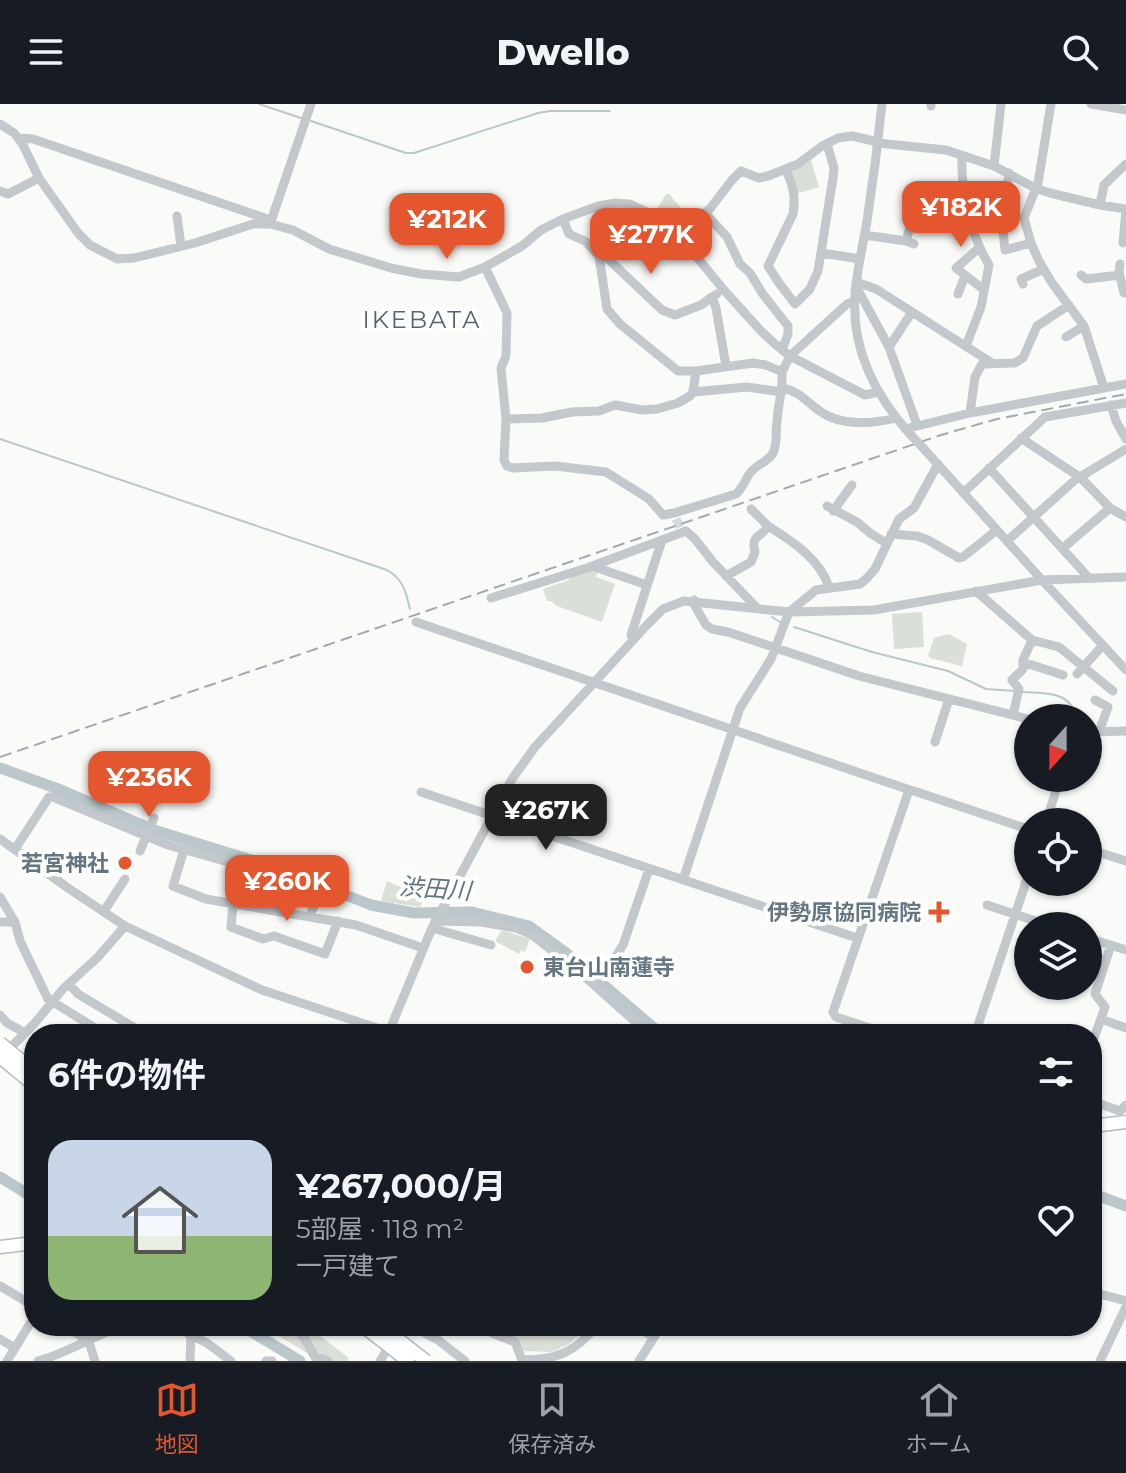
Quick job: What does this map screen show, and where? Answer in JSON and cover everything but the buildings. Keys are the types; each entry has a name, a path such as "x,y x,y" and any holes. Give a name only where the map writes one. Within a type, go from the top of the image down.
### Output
{"highway":[{"path":"0,1043 24,1063"},
{"path":"0,1057 24,1077"},
{"path":"1102,1125 1126,1122"},
{"path":"0,1247 24,1244"},
{"path":"376,1336 408,1361"},
{"path":"394,1336 426,1361"}],"street":[{"path":"270,224 311,104"},
{"path":"882,104 855,291 855,320 867,369 896,418 1126,670"},
{"path":"994,166 1001,104"},
{"path":"1051,104 1035,188 1024,218 1031,243 1044,269 1084,326 1104,388"},
{"path":"1091,104 1126,110"},
{"path":"0,124 19,138 39,178 78,233 90,245 111,257 125,259 253,224 270,224 293,230 329,249 405,271 451,277 467,275 485,267 522,246 541,230 592,207 630,204 674,229 760,330 786,353 865,395 878,392"},
{"path":"674,229 705,213 741,171 759,178 786,170 827,144 846,136 946,150 994,166 1035,188 1126,210 1123,243"},
{"path":"19,138 33,139 265,218 270,224"},
{"path":"786,170 793,186 794,206 768,266 795,304 814,281 822,253 834,168 827,144"},
{"path":"962,156 966,213 989,265 981,307 966,346"},
{"path":"1100,205 1104,185 1126,164"},
{"path":"1009,173 1002,221 1005,250 1031,243"},
{"path":"0,191 8,194 39,178"},
{"path":"633,640 631,635 662,540 678,523 741,490 755,467 772,455 775,446 788,326 740,264 727,237 705,213"},
{"path":"177,216 181,246"},
{"path":"563,219 569,234 585,241 599,256 607,309 620,324 678,371 753,363 782,372"},
{"path":"864,235 910,242 910,227"},
{"path":"956,268 979,248"},
{"path":"822,253 860,259"},
{"path":"599,256 605,256 662,310 675,315 701,305 723,289"},
{"path":"947,259 983,289"},
{"path":"485,267 507,313 506,356 501,368 506,419 504,460 507,466 555,466 606,472 649,499 663,515 678,523 757,608"},
{"path":"1021,279 1044,269"},
{"path":"1081,275 1086,279 1120,269 1122,293"},
{"path":"958,294 965,276"},
{"path":"855,291 876,289 992,363"},
{"path":"786,353 847,304 855,291"},
{"path":"855,291 859,292 871,311 889,347 917,425"},
{"path":"712,297 726,366"},
{"path":"970,413 975,377 982,364 1019,361 1037,326 1069,305"},
{"path":"889,347 912,312"},
{"path":"1066,337 1084,326"},
{"path":"693,392 696,371"},
{"path":"908,431 917,425 970,413 1126,384"},
{"path":"506,419 599,411 615,405 642,410 657,409 678,403 693,392 747,387 789,389 804,397 823,414 849,422 896,418"},
{"path":"963,493 1045,417 1126,403"},
{"path":"1111,405 1126,439"},
{"path":"1021,438 1081,478 1110,508 1126,517"},
{"path":"1007,541 1075,480 1126,449"},
{"path":"683,880 740,708 776,648 789,612 816,590 860,584 866,579 875,569 899,519 914,508 938,464"},
{"path":"989,468 1089,578"},
{"path":"852,485 830,508 857,522 870,533 889,538 917,536 959,558 997,530"},
{"path":"1063,548 1110,508"},
{"path":"751,509 809,557 829,587"},
{"path":"726,576 751,562 755,552 754,540 768,526"},
{"path":"491,598 662,540"},
{"path":"592,566 647,585"},
{"path":"394,1024 435,923 520,766 663,609 677,602 694,600 789,612 874,610 1042,580 1126,577"},
{"path":"976,591 1032,640 1059,647 1080,670 1113,691"},
{"path":"694,600 709,628 859,676 1013,715 1019,691 1012,680 1023,669 1032,640"},
{"path":"416,622 1014,824"},
{"path":"1080,670 1103,645"},
{"path":"1023,664 1063,675"},
{"path":"935,742 949,699"},
{"path":"1095,700 1112,709 1102,721"},
{"path":"1102,732 1126,731"},
{"path":"857,1024 836,1017 833,1013 910,790"},
{"path":"421,792 857,938"},
{"path":"15,849 49,797 53,797 184,850 320,891 310,916"},
{"path":"140,851 154,818"},
{"path":"0,840 125,926 247,984 365,1024"},
{"path":"184,850 173,886 206,899 356,925 423,948"},
{"path":"1102,853 1126,861"},
{"path":"597,983 623,945 649,869"},
{"path":"104,911 125,879"},
{"path":"0,897 15,922 45,994 52,1002 88,1024"},
{"path":"233,904 231,927 263,939 274,936 325,954 338,921"},
{"path":"987,905 1014,914"},
{"path":"978,1024 1014,917"},
{"path":"435,923 468,920 523,930 597,983 639,1024"},
{"path":"0,922 15,922"},
{"path":"435,923 491,945"},
{"path":"33,1024 125,926"},
{"path":"1102,942 1126,950"},
{"path":"1099,1024 1105,1007 1095,994 1109,951"},
{"path":"69,984 78,994 128,1024"},
{"path":"0,1015 20,1030"},
{"path":"1101,1019 1126,1028"},
{"path":"0,1057 24,1034"},
{"path":"1102,1105 1120,1111 1126,1105"},
{"path":"0,1286 24,1300"},
{"path":"1100,1361 1126,1304 1102,1296"},
{"path":"7,1361 24,1333"},
{"path":"81,1336 88,1340 95,1361"},
{"path":"38,1361 98,1336"},
{"path":"190,1361 192,1336"},
{"path":"199,1336 231,1361"},
{"path":"302,1336 315,1357 328,1361"},
{"path":"380,1361 395,1336"},
{"path":"431,1336 465,1361"},
{"path":"500,1336 515,1342 521,1361 555,1357 588,1336"},
{"path":"639,1361 653,1337"},
{"path":"0,1339 15,1348"}],"shaded area":[{"path":"811,160 819,187 796,194 789,172"},
{"path":"666,194 688,216 676,223 656,211"},
{"path":"590,568 598,571 596,577 615,584 602,622 547,601 543,589"},
{"path":"922,612 924,647 894,649 892,614"},
{"path":"949,634 967,644 962,666 928,656 934,638"},
{"path":"387,881 424,897 420,907 381,901"},
{"path":"502,930 530,939 525,952 521,950 519,954 495,941"},
{"path":"279,1336 320,1336 349,1358 347,1361 320,1361"},
{"path":"510,1336 578,1336 552,1352 524,1351"}],"waterway":[{"path":"259,104 301,118"},
{"path":"311,121 414,153 538,113 610,111"},
{"path":"0,439 387,570 400,582 410,609"},
{"path":"772,617 780,622"},
{"path":"794,627 872,652 948,671 986,689 1016,691"},
{"path":"1022,692 1056,695 1070,704"},
{"name":"渋田川","path":"0,768 154,830 277,868 371,905 414,913 472,912 529,926 566,953 649,1024"},
{"path":"0,1177 24,1192"},
{"name":"渋田川","path":"1102,1197 1126,1206"},
{"path":"259,1336 300,1361"}],"tunnel":[{"path":"676,519 680,528"}],"railway":[{"path":"0,757 941,435 997,419 1126,394"}],"place":[{"name":"若宮神社","path":"125,863"},
{"name":"伊勢原協同病院","path":"939,912"},
{"name":"東台山南蓮寺","path":"527,967"}],"district":[{"name":"IKEBATA","path":"422,320"}]}
